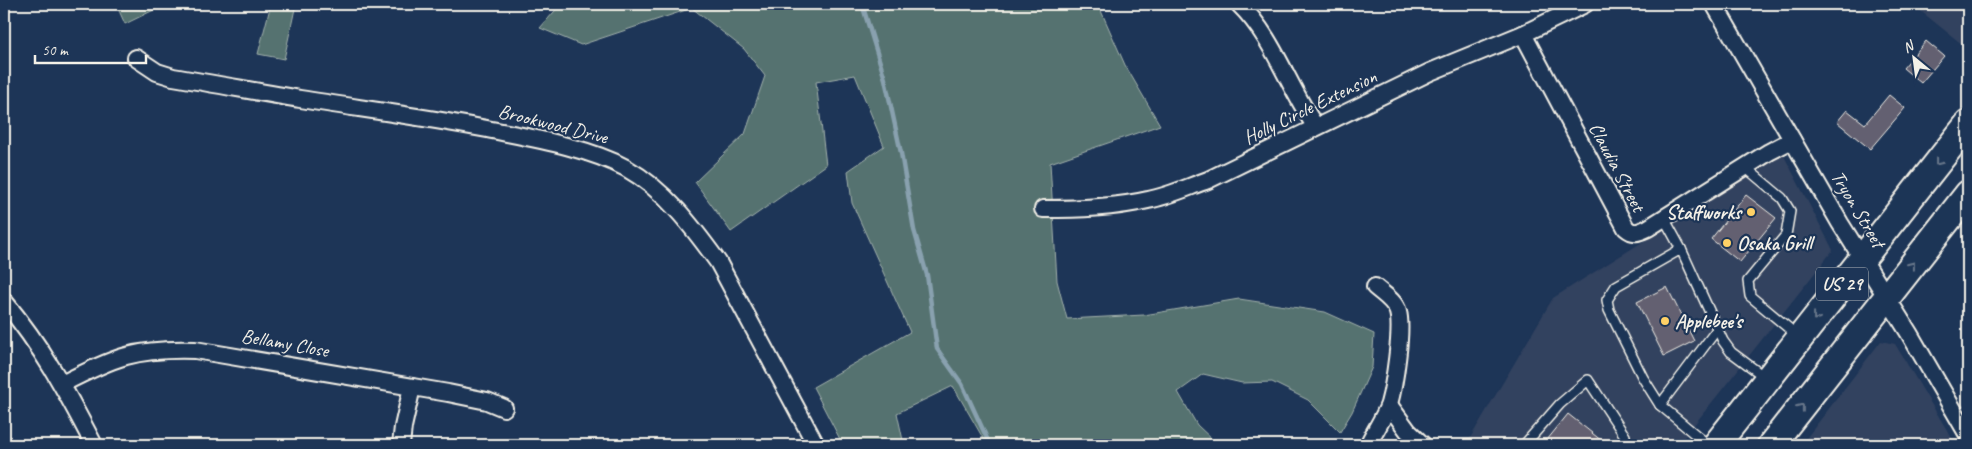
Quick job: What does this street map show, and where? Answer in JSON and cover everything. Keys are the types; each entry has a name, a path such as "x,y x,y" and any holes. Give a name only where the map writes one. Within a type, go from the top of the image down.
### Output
{"main road":[{"name":"US 29","path":"1716,445 1968,124"},
{"name":"US 29","path":"1771,445 1968,194"}],"street":[{"path":"1239,4 1268,41 1303,108 1316,127"},
{"name":"Holly Circle Extension","path":"1043,209 1086,208 1124,204 1170,194 1208,180 1430,72 1523,34 1585,4"},
{"name":"Tryon Street","path":"1714,4 1862,259 1968,435"},
{"name":"Claudia Street","path":"1523,34 1626,228 1631,233 1637,233 1664,218 1792,140"},
{"name":"Brookwood Drive","path":"136,58 157,72 173,77 300,99 420,116 502,132 583,151 606,158 625,168 660,192 680,213 718,262 816,445"},
{"path":"1368,445 1388,405 1396,364 1400,327 1398,312 1388,297 1375,287"},
{"path":"4,301 34,338 62,384 94,445"},
{"name":"Bellamy Close","path":"62,384 119,356 167,349 204,351 487,401 504,408"},
{"path":"401,445 412,387"},
{"path":"1388,405 1408,431 1423,445"}],"lane":[{"path":"1745,167 1782,198 1790,211 1786,235 1748,281 1750,296 1800,338"},
{"path":"1664,218 1681,249 1723,341 1731,352 1768,379"},
{"path":"1681,249 1616,286 1607,300 1609,310 1639,370 1660,405 1708,445"},
{"path":"1660,405 1718,328"},
{"path":"1524,445 1560,404 1588,380 1624,436 1626,445"}],"shaded area":[{"path":"1909,4 1968,4 1968,49 1917,8"},
{"path":"1783,154 1833,250 1678,445 1466,445 1553,298"},
{"path":"1881,341 1895,344 1956,445 1801,445"}],"green space":[{"path":"116,4 166,4 125,24"},
{"path":"271,4 296,4 284,59 258,54"},
{"path":"561,4 1098,4 1125,65 1160,125 1050,163 1057,281 1067,319 1144,315 1239,299 1325,312 1374,334 1372,367 1352,412 1340,432 1308,400 1272,382 1242,383 1203,374 1178,392 1197,425 1216,443 1215,445 987,445 953,386 897,413 904,445 843,445 813,387 910,332 852,203 848,171 884,146 855,75 816,82 826,165 731,232 695,182 745,134 765,76 744,49 692,8 581,45 540,28"}],"building":[{"path":"1926,41 1944,56 1921,83 1903,68"},
{"path":"1889,95 1905,108 1870,149 1837,122 1847,110 1865,124"},
{"path":"1746,195 1776,218 1740,262 1711,239"},
{"name":"Applebee's","path":"1667,287 1694,341 1664,356 1637,302"},
{"path":"1568,414 1607,445 1543,445"}],"waterway":[{"path":"862,4 885,79 901,153 914,230 927,275 937,349 962,384 990,445"}],"place":[{"name":"Staffworks","path":"1751,212"},
{"name":"Osaka Grill","path":"1727,243"},
{"name":"Applebee's","path":"1665,321"}]}
